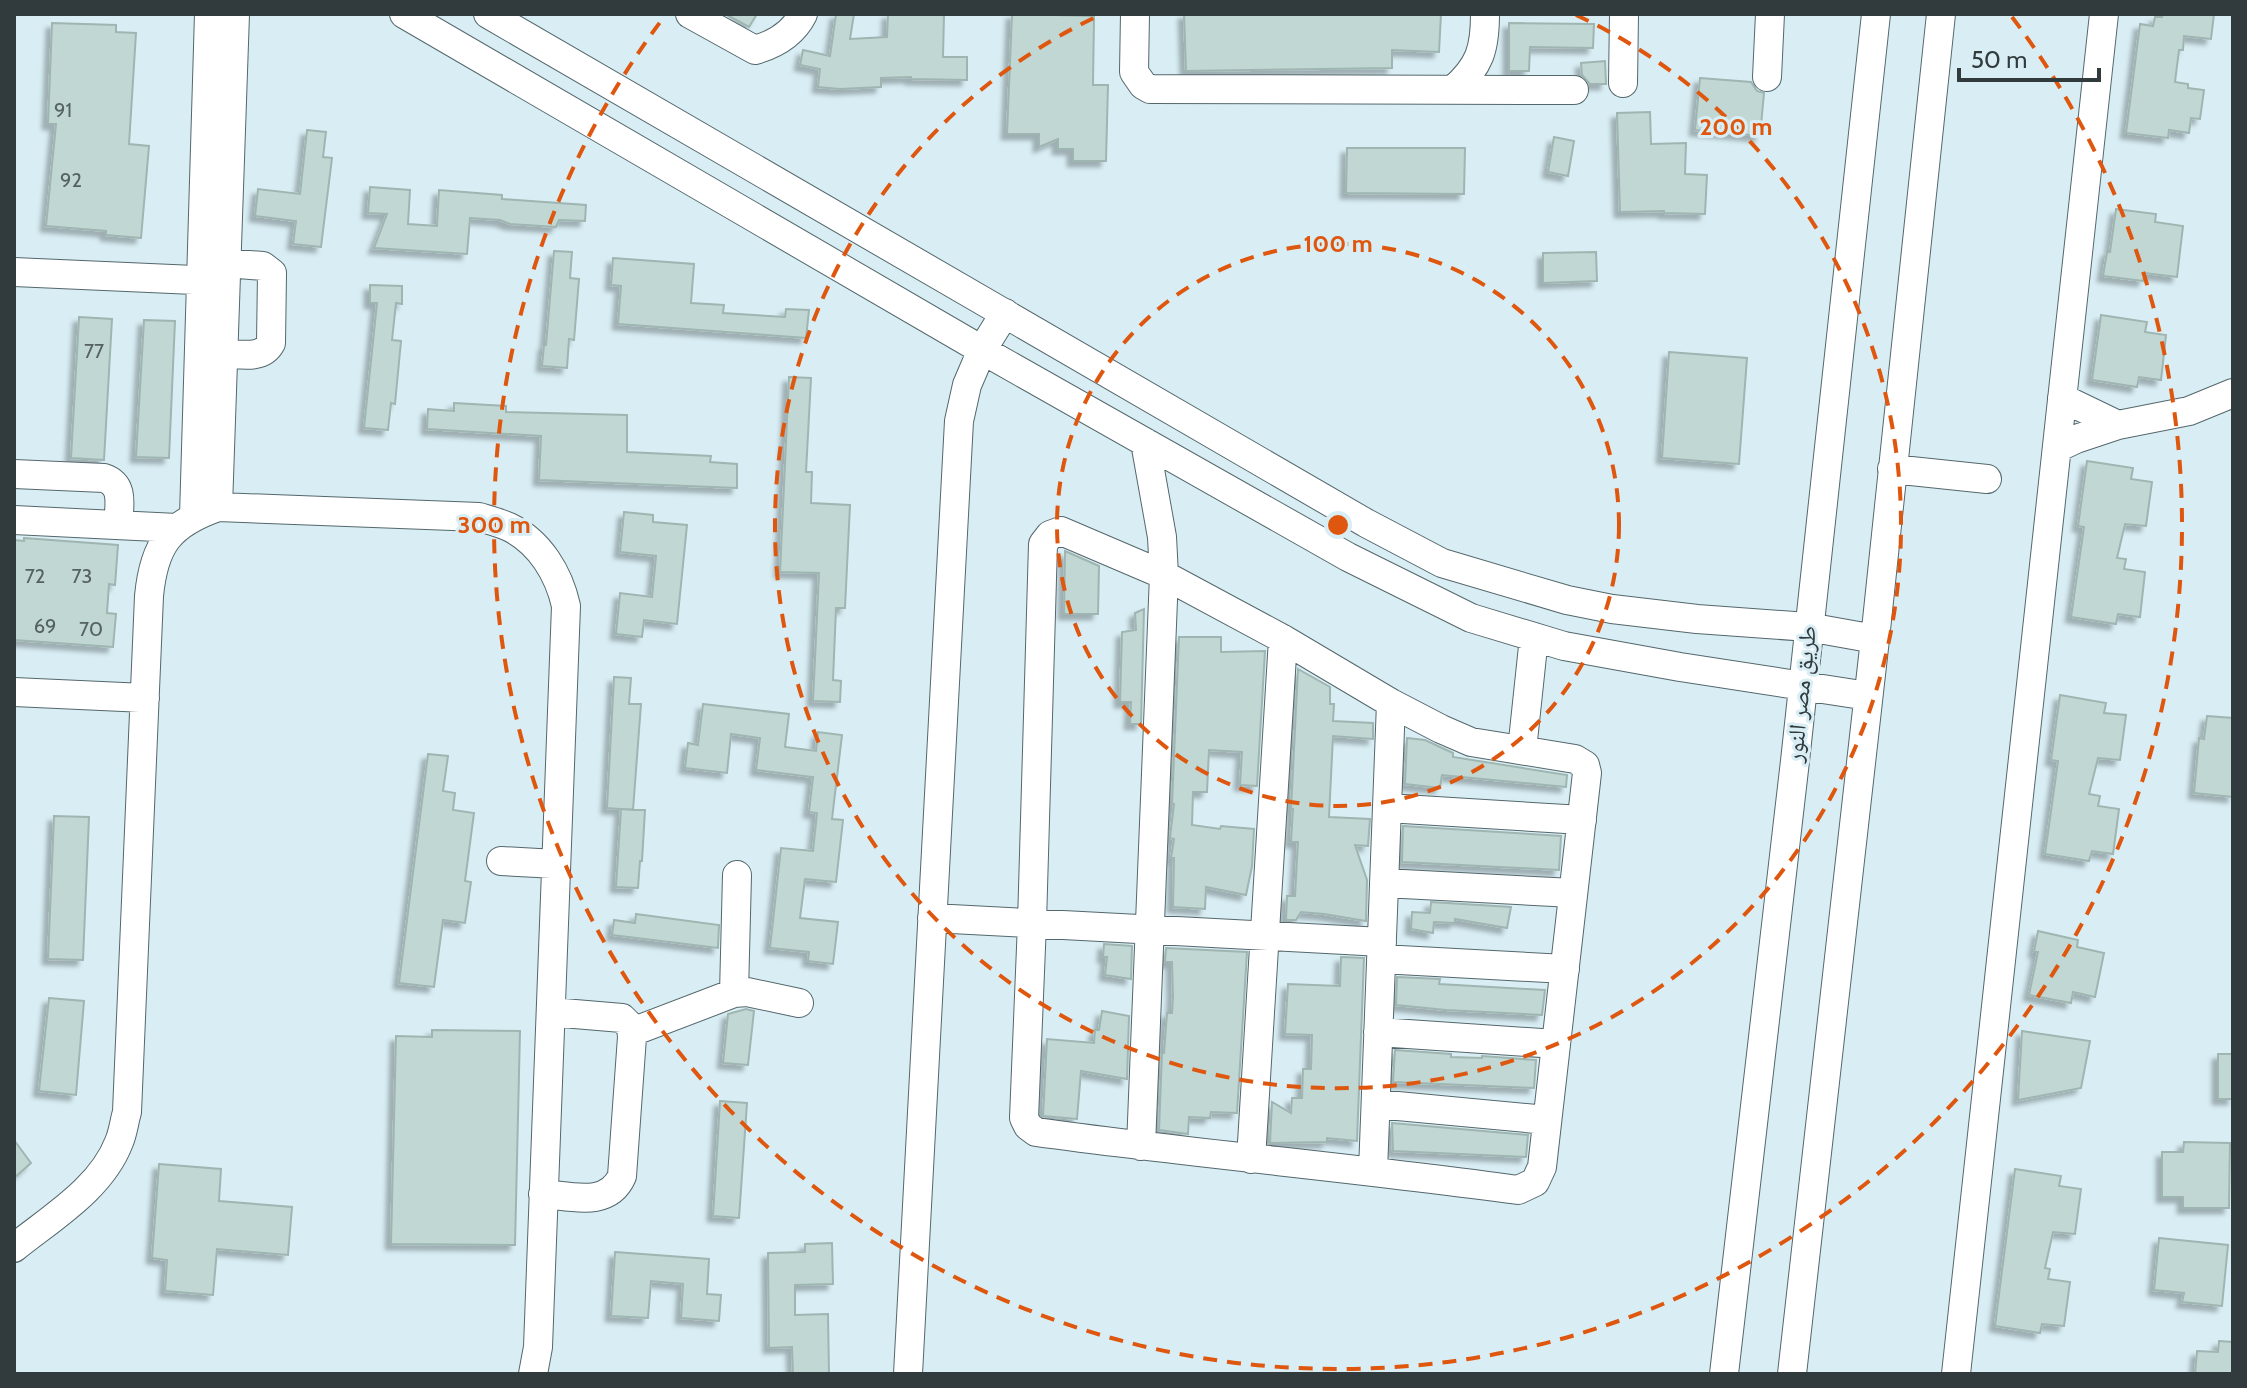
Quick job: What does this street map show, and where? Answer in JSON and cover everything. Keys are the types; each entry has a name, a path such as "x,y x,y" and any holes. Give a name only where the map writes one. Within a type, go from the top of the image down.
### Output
{"street":[{"path":"404,14 982,350 1348,557 1471,618 1564,646 1868,696"},
{"path":"488,14 1366,523 1442,563 1567,600 1612,609 1808,627 1875,639"},
{"path":"690,14 755,50 772,45 787,35 803,14"},
{"path":"1135,14 1134,72 1137,79 1150,89 1574,90"},
{"path":"1453,90 1469,76 1480,59 1485,39 1485,14"},
{"path":"1623,83 1624,14"},
{"path":"1767,77 1770,14"},
{"name":"طريق مصر النور","path":"1724,1374 1876,14"},
{"path":"1792,1374 1875,639 1941,14"},
{"path":"1956,1374 2104,14"},
{"path":"196,517 218,275 229,15"},
{"path":"14,272 218,275 263,266 272,273 271,343 267,351 260,354 223,353"},
{"path":"14,1248 79,1196 102,1172 119,1143 127,1112 151,571 161,547 196,517 223,353 218,275"},
{"path":"908,1374 959,421 967,385 982,350 1005,313"},
{"path":"2057,448 2118,425 2189,411 2233,393"},
{"path":"2062,398 2118,425"},
{"path":"1141,1146 1164,575 1162,537 1145,442"},
{"path":"1892,469 1987,479"},
{"path":"14,474 104,478 112,481 119,491 118,525"},
{"path":"14,520 118,525 196,517 479,517 510,528 537,547 556,574 566,606 538,1347 533,1374"},
{"path":"1061,531 1164,575 1283,639 1391,703 1471,742 1575,759 1585,765 1587,773 1582,820 1542,1167 1535,1182 1518,1190 1036,1132 1024,1118 1043,544 1050,535 1061,531"},
{"path":"1522,750 1534,637"},
{"path":"1251,1159 1283,639"},
{"path":"14,692 145,698"},
{"path":"1373,1171 1391,703"},
{"path":"1387,808 1582,820"},
{"path":"501,861 556,864"},
{"path":"734,993 737,875"},
{"path":"1384,883 1573,893"},
{"path":"932,918 1264,936 1565,969"},
{"path":"632,1032 734,993 747,992 799,1003"},
{"path":"543,1194 596,1198 618,1184 622,1176 632,1032 622,1018 551,1012"},
{"path":"1378,1032 1556,1044"},
{"path":"1376,1104 1547,1120"}],"building":[{"path":"725,14 757,14 749,27"},
{"path":"836,14 854,14 850,39 887,37 888,14 944,14 943,57 967,57 967,80 881,78 881,87 818,87 820,69 800,65 803,50 830,56"},
{"path":"1012,14 1094,16 1093,85 1108,85 1106,161 1073,161 1073,149 1058,149 1058,139 1039,147 1039,134 1007,134"},
{"path":"1184,14 1441,14 1439,52 1392,50 1392,68 1186,71"},
{"path":"2163,14 2214,14 2211,39 2184,36 2183,50 2179,50 2175,82 2204,90 2200,119 2191,118 2189,133 2169,130 2168,138 2126,133 2140,24 2153,26 2155,17 2162,17"},
{"path":"52,23 116,25 116,32 136,33 129,144 149,146 141,238 106,235 106,231 46,226 56,124 48,124"},
{"path":"1509,23 1594,24 1593,48 1530,47 1529,71 1509,71"},
{"path":"1605,61 1606,84 1590,84 1582,75 1581,63"},
{"path":"1700,78 1751,82 1757,91 1764,93 1760,136 1695,130"},
{"path":"1650,112 1651,144 1686,143 1685,174 1707,175 1705,214 1620,212 1617,113"},
{"path":"307,130 326,132 323,157 332,158 321,247 293,244 296,221 255,216 258,189 300,194"},
{"path":"1554,137 1574,141 1568,176 1548,172"},
{"path":"1347,148 1465,148 1464,194 1346,193"},
{"path":"370,187 410,190 408,224 437,226 439,190 502,195 502,199 586,205 585,221 559,220 556,227 470,218 467,254 374,248 387,214 368,213"},
{"path":"2116,209 2156,214 2155,222 2183,226 2177,277 2145,273 2143,281 2103,276"},
{"path":"554,251 572,252 570,278 579,279 574,340 569,339 567,368 542,366"},
{"path":"1596,252 1597,281 1543,283 1543,253"},
{"path":"613,258 694,264 691,303 724,305 723,313 785,317 786,309 809,310 806,338 618,324 621,286 611,285"},
{"path":"370,285 402,286 402,304 396,303 392,340 401,341 395,404 391,403 388,430 364,428 377,303 370,303"},
{"path":"2101,315 2147,322 2145,332 2166,335 2161,380 2139,377 2137,387 2092,380"},
{"path":"79,317 112,319 104,460 71,458"},
{"path":"144,320 175,321 169,458 136,457"},
{"path":"1669,352 1747,358 1739,464 1662,458"},
{"path":"789,377 811,378 806,472 812,472 811,503 850,505 845,608 836,608 833,680 841,681 840,702 813,701 819,573 780,572"},
{"path":"454,403 506,406 506,412 627,415 627,452 711,456 710,462 737,464 737,488 539,480 541,436 427,429 428,409 454,411"},
{"path":"2087,461 2133,468 2131,479 2152,482 2146,526 2125,524 2117,558 2126,559 2124,569 2145,572 2140,617 2118,614 2116,624 2071,617 2084,527 2078,526"},
{"path":"624,512 653,515 653,522 687,525 677,624 644,620 642,637 616,634 620,593 652,597 656,556 620,552"},
{"path":"24,538 118,545 115,585 109,584 107,613 116,614 113,647 14,640 14,540 24,541"},
{"path":"1065,551 1099,566 1098,614 1064,614"},
{"path":"1144,609 1141,724 1130,724 1131,702 1120,702 1122,632 1136,630 1135,613"},
{"path":"1179,637 1221,637 1221,652 1265,651 1257,786 1240,785 1242,752 1209,750 1207,792 1193,792 1192,825 1254,829 1252,866 1246,895 1206,887 1205,909 1173,907 1174,858 1171,858 1174,839 1170,838 1174,804"},
{"path":"1298,669 1330,687 1330,704 1334,704 1333,721 1373,723 1373,739 1333,736 1329,817 1370,819 1368,846 1355,845 1367,880 1366,921 1301,912 1296,920 1286,920 1287,896 1295,896 1298,842 1291,842 1291,809"},
{"path":"614,677 631,678 629,704 641,704 633,810 607,808"},
{"path":"2060,695 2106,703 2104,713 2126,715 2120,760 2098,758 2089,794 2100,796 2098,806 2119,809 2113,854 2092,851 2089,861 2045,854 2058,761 2051,760"},
{"path":"703,704 789,714 785,747 816,751 818,732 842,735 832,819 843,820 836,882 805,879 800,918 838,922 833,964 808,961 809,952 770,948 781,848 813,851 817,813 809,812 813,777 756,770 760,738 731,734 727,773 685,768 688,743 698,745"},
{"path":"2207,716 2233,718 2233,797 2194,793 2199,738 2204,739"},
{"path":"1407,738 1425,740 1453,753 1453,757 1567,775 1566,787 1442,775 1440,788 1405,784"},
{"path":"428,754 448,756 443,791 455,793 453,810 474,813 465,881 471,882 465,923 443,920 434,987 399,983"},
{"path":"621,809 645,810 638,888 616,887"},
{"path":"54,816 89,817 83,960 48,959"},
{"path":"1403,826 1561,836 1559,870 1402,862"},
{"path":"1431,902 1511,907 1507,928 1455,919 1455,923 1434,922 1433,933 1411,929 1412,912 1430,913"},
{"path":"636,914 719,925 718,948 612,935 614,920 635,923"},
{"path":"2038,931 2078,940 2077,947 2104,953 2095,997 2073,992 2071,1003 2029,995 2038,952 2034,952"},
{"path":"1104,944 1132,946 1131,979 1105,975 1107,957 1103,957"},
{"path":"1166,948 1247,952 1237,1113 1211,1112 1210,1118 1189,1117 1188,1134 1159,1130 1162,1053 1167,1013 1172,1013 1173,997 1172,962 1165,962"},
{"path":"1341,957 1364,958 1357,1141 1327,1138 1327,1142 1270,1143 1272,1102 1291,1113 1292,1098 1302,1098 1303,1069 1311,1069 1312,1035 1285,1034 1288,984 1340,986"},
{"path":"1397,977 1440,979 1439,984 1545,990 1542,1015 1396,1005"},
{"path":"49,998 84,1001 76,1095 39,1091"},
{"path":"746,1009 754,1011 748,1065 723,1063 728,1014"},
{"path":"1102,1011 1129,1016 1127,1079 1081,1071 1077,1119 1043,1116 1047,1039 1094,1043"},
{"path":"432,1030 520,1031 515,1245 391,1244 396,1036 432,1037"},
{"path":"2022,1031 2090,1041 2081,1088 2018,1100"},
{"path":"1395,1050 1451,1054 1451,1057 1536,1060 1534,1088 1393,1082"},
{"path":"2218,1054 2233,1054 2233,1099 2218,1099"},
{"path":"720,1101 747,1103 739,1218 713,1216"},
{"path":"1392,1123 1528,1135 1526,1157 1393,1151"},
{"path":"14,1140 31,1163 14,1178"},
{"path":"2184,1142 2230,1143 2229,1208 2183,1208 2183,1197 2162,1197 2162,1152 2183,1152"},
{"path":"159,1164 221,1169 219,1201 292,1207 288,1255 217,1249 213,1295 165,1291 167,1260 152,1258"},
{"path":"2015,1169 2061,1176 2059,1186 2081,1189 2075,1234 2053,1232 2045,1268 2050,1269 2048,1279 2070,1282 2064,1326 2042,1324 2040,1333 1995,1326"},
{"path":"2159,1238 2228,1245 2222,1306 2182,1302 2184,1293 2154,1290"},
{"path":"832,1243 833,1284 795,1285 795,1315 828,1314 829,1374 793,1374 792,1347 769,1348 768,1253 805,1252 805,1244"},
{"path":"615,1252 709,1259 707,1294 721,1295 719,1321 681,1318 683,1284 651,1281 648,1318 611,1316"},
{"path":"2219,1341 2233,1342 2233,1374 2195,1374 2197,1351 2218,1352"}]}
